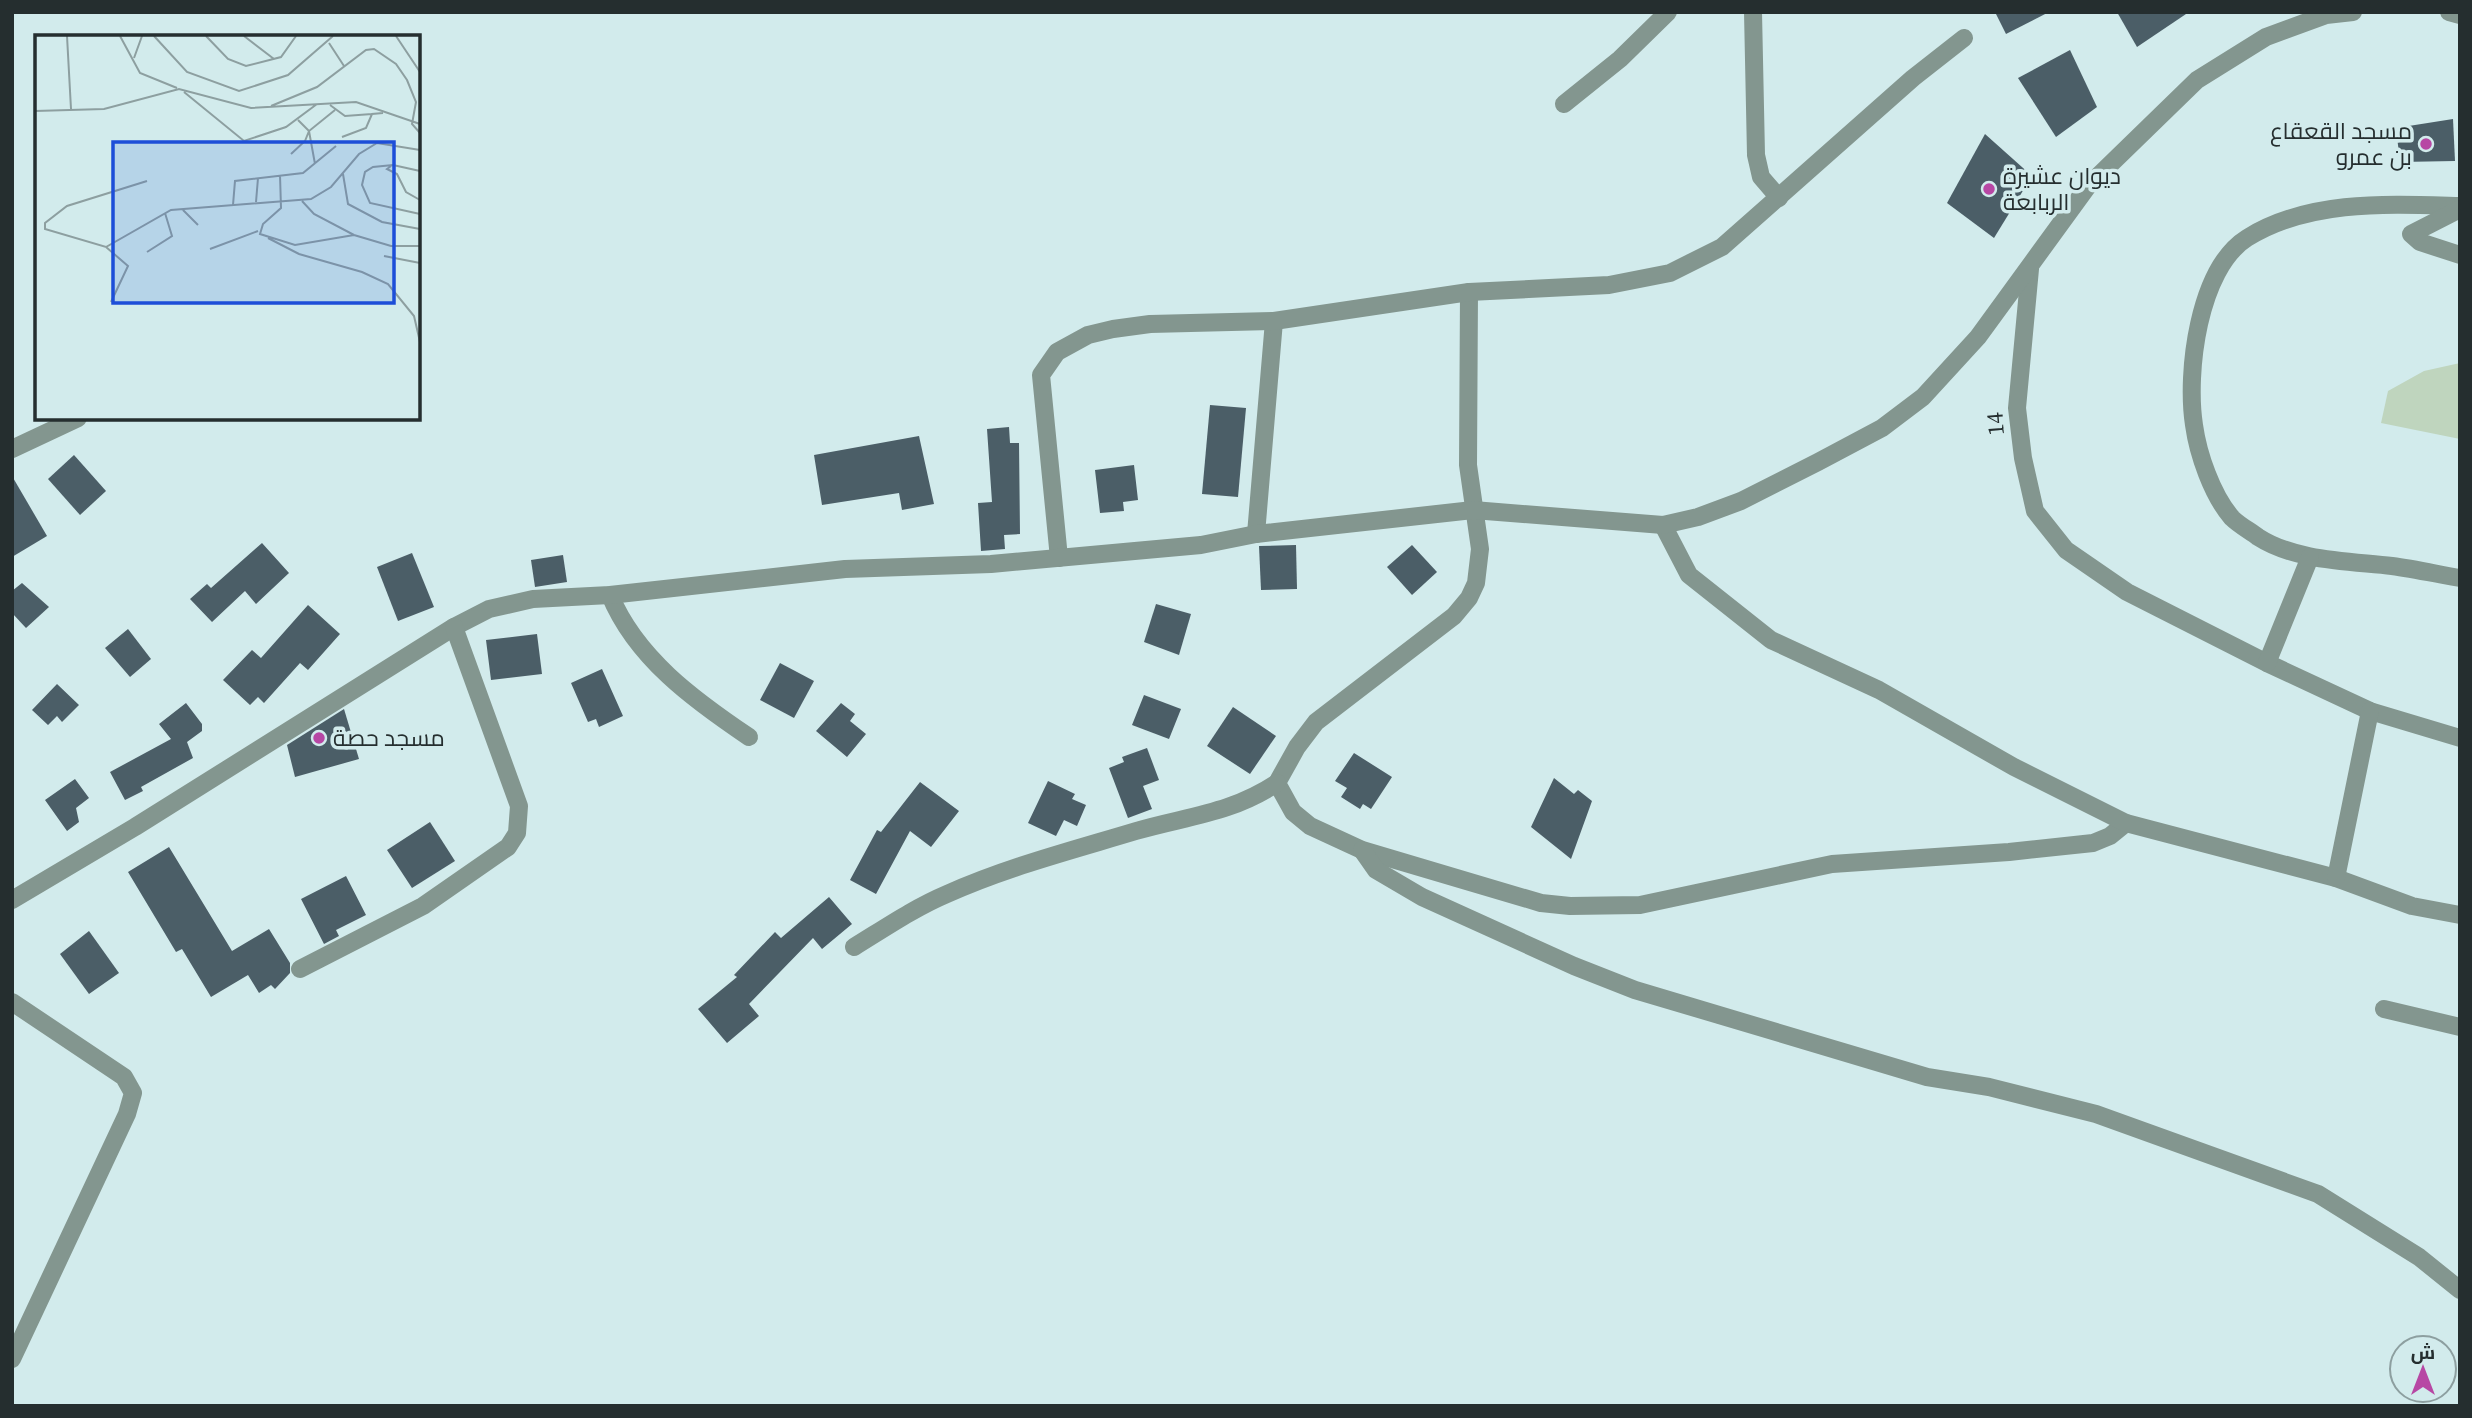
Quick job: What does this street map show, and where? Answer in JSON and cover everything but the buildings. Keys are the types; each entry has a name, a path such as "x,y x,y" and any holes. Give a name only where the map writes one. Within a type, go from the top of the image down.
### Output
{"street":[{"path":"1564,104 1620,59 1668,12"},
{"path":"1753,12 1756,155 1761,177 1779,198"},
{"name":"14","path":"2353,12 2326,15 2266,37 2197,79 2088,186 2031,266 2017,408 2027,484 2035,511 2066,550 2127,592 2267,663 2370,711 2460,738"},
{"path":"2449,12 2460,15"},
{"path":"1059,558 1040,396 1041,375 1058,352 1088,335 1138,326 1273,321 1469,292 1609,285 1670,272 1722,247 1913,78 1964,38"},
{"path":"2460,207 2382,203 2290,219 2245,239 2218,270 2203,306 2193,372 2194,425 2202,458 2214,487 2232,517 2260,538 2310,556 2460,578"},
{"path":"2460,207 2411,234 2420,242 2460,254"},
{"path":"12,900 147,820 454,627 489,609 511,603 845,569 978,565 1201,545 1256,534 1473,510 1663,525 1698,517 1741,501 1882,428 1923,397 1948,373 2031,266"},
{"path":"854,947 912,911 949,893 1027,864 1141,830 1205,817 1257,797 1277,783 1297,747 1316,722 1454,616 1469,598 1478,574 1480,549 1468,465 1469,292"},
{"path":"1256,534 1273,321"},
{"path":"12,449 74,420"},
{"path":"1663,525 1689,575 1771,640 1879,691 2014,767 2126,823 2336,878 2412,906 2460,915"},
{"path":"2267,663 2310,556"},
{"path":"610,595 619,617 645,650 696,702 749,737"},
{"path":"300,969 423,906 508,847 517,834 519,806 454,627"},
{"path":"2336,878 2370,711"},
{"path":"1277,783 1293,812 1362,850 1541,903 1640,905 1832,864 2008,852 2093,843 2110,836 2126,823"},
{"path":"1362,850 1376,870 1422,897 1635,990 1927,1077 1989,1087 2096,1114 2306,1189 2419,1257 2460,1290"},
{"path":"12,1002 124,1077 133,1093 127,1114 12,1359"},
{"path":"2384,1010 2460,1027"}],"green space":[{"path":"2460,363 2460,439 2381,423 2388,391 2424,371"}],"place":[{"name":"مسجد القعقاع بن عمرو","path":"2426,144"},
{"name":"ديوان عشيرة الربابعة","path":"1989,189"},
{"name":"مسجد حصة","path":"319,738"}]}
